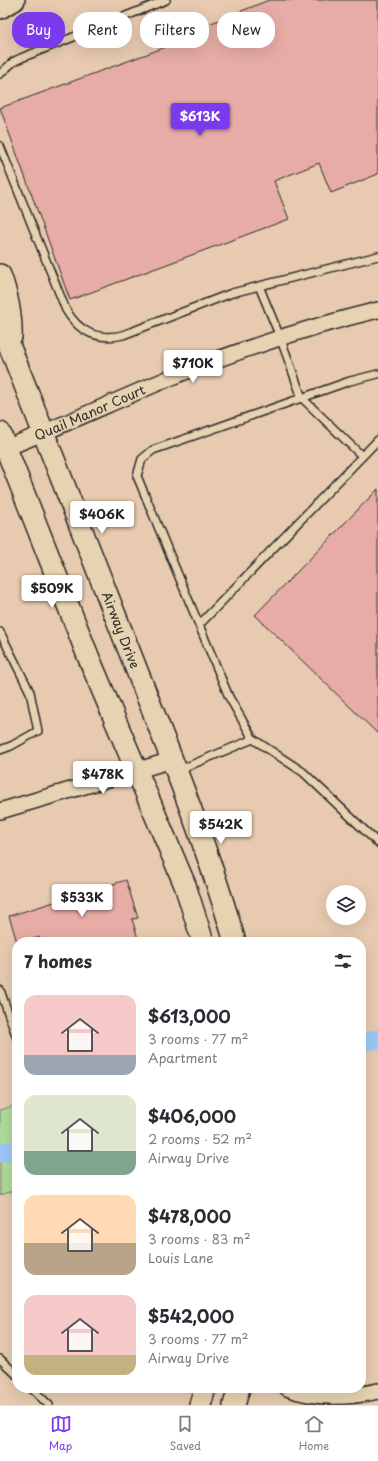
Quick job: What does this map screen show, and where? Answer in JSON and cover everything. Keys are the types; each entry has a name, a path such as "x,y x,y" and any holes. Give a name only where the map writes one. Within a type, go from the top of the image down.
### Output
{"main road":[{"path":"0,8 14,0"},
{"path":"0,275 4,286 12,328 10,348"},
{"name":"Airway Drive","path":"0,322 174,765 201,837 233,937"},
{"path":"2,443 88,656 185,885 201,937"},
{"path":"200,1405 204,1393"},
{"path":"234,1405 238,1393"}],"street":[{"name":"Quail Manor Court","path":"2,443 44,433 181,374 280,337 378,310"},
{"path":"0,811 137,771 174,765"},
{"path":"300,1393 358,1401 378,1391"}],"lane":[{"path":"0,74 13,62 21,58 166,0"},
{"path":"0,146 66,310 71,319 87,332 105,337 122,335 214,300 259,286 378,256"},
{"path":"259,286 280,337 302,398 362,456"},
{"path":"378,374 350,381 153,450 142,459 137,476 229,697 253,739 303,772 378,843"},
{"path":"199,625 378,440"},
{"path":"0,632 30,692 38,731 11,746 0,750"},
{"path":"174,765 253,739"},
{"path":"0,990 12,1024"},
{"path":"0,1359 12,1370"},
{"path":"36,1393 49,1405"}],"green space":[{"path":"12,1106 12,1191 0,1195 0,1110"}],"building":[{"path":"269,0 378,0 378,174 331,193 319,163 274,181 289,219 70,300 0,108 163,48 209,48 209,24 217,21 217,48 275,48 275,12 239,12"},
{"path":"378,489 378,734 255,615"},
{"path":"126,880 138,918 132,919 137,937 15,937 9,916"}],"waterway":[{"path":"366,1042 378,1039"},
{"path":"0,1153 12,1150"}]}
